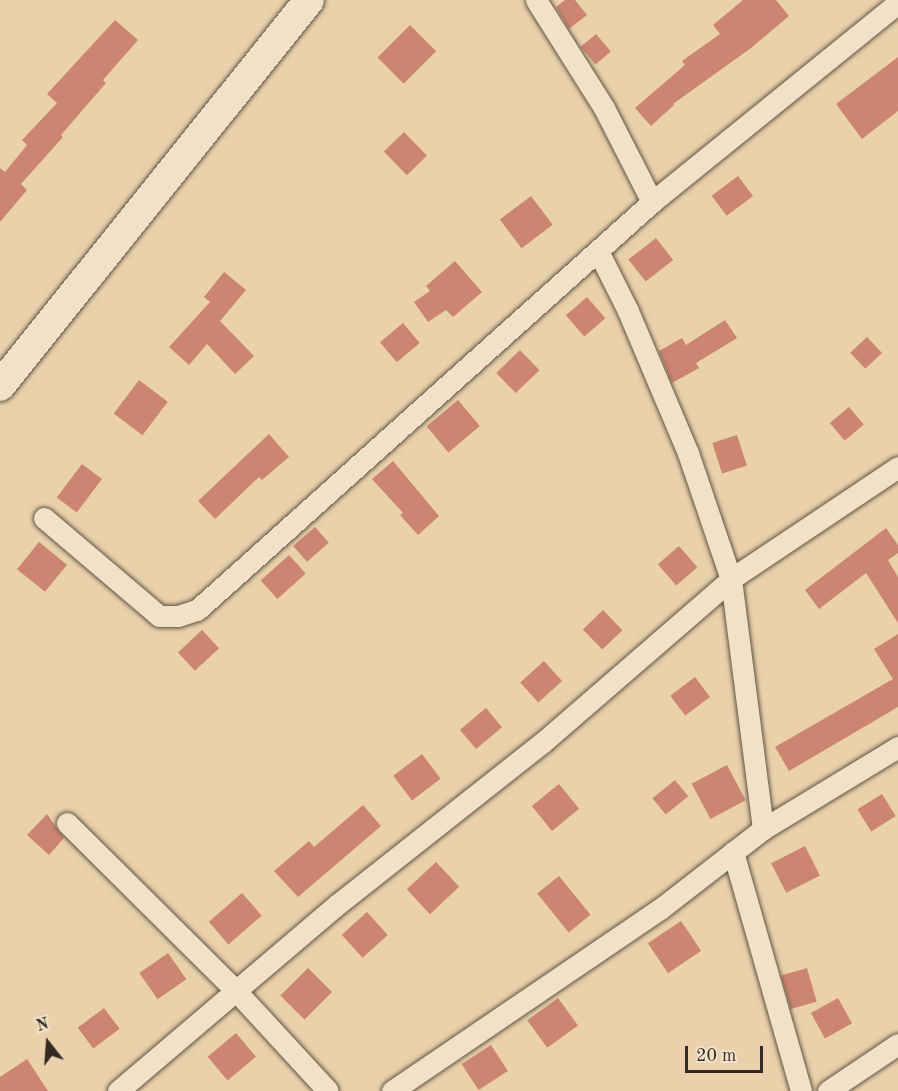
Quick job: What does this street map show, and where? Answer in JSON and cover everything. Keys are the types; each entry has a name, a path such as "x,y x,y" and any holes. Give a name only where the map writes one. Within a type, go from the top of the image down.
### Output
{"main road":[{"path":"0,386 309,0"}],"street":[{"path":"536,0 604,108 652,202"},
{"path":"44,518 159,616 178,616 197,610 652,202 898,3"},
{"path":"598,250 628,311 688,453 731,579 763,829"},
{"path":"118,1091 338,904 542,743 731,579 898,467"},
{"path":"392,1091 660,909 763,829 898,747"},
{"path":"67,823 237,992 328,1091"},
{"path":"733,852 801,1091"},
{"path":"828,1091 898,1044"}],"building":[{"path":"565,0 575,0 587,15 569,29 556,7"},
{"path":"743,0 776,0 789,16 751,48 673,104 651,126 635,108 685,65 682,61 720,34 713,25"},
{"path":"115,20 138,40 103,80 106,83 61,135 63,137 21,184 27,190 0,222 0,168 5,172 27,145 22,140 57,103 47,94"},
{"path":"410,25 436,51 404,84 377,58"},
{"path":"596,34 611,52 595,64 581,47"},
{"path":"898,57 898,111 862,139 836,104"},
{"path":"404,132 427,156 407,175 384,151"},
{"path":"738,176 753,196 727,216 712,196"},
{"path":"531,196 553,225 522,248 500,219"},
{"path":"656,238 673,260 646,282 628,260"},
{"path":"455,261 482,292 453,317 446,310 428,322 414,302 430,291 426,286"},
{"path":"224,272 246,290 220,321 254,356 235,374 207,344 189,365 169,347 210,302 204,297"},
{"path":"587,297 605,318 584,337 566,315"},
{"path":"725,320 737,338 696,363 699,368 672,383 659,351 682,338 686,345"},
{"path":"403,323 420,343 397,362 380,342"},
{"path":"867,337 882,353 865,369 850,353"},
{"path":"520,350 539,370 516,393 496,373"},
{"path":"139,380 168,402 142,435 114,414"},
{"path":"458,400 480,426 448,452 427,426"},
{"path":"849,407 864,425 845,441 830,423"},
{"path":"269,434 289,457 262,480 259,477 215,519 198,501"},
{"path":"737,435 747,465 722,473 712,443"},
{"path":"393,461 439,516 418,535 400,515 403,513 372,479"},
{"path":"82,464 102,479 77,513 57,498"},
{"path":"315,527 329,543 307,562 293,546"},
{"path":"886,528 898,545 898,553 888,560 898,577 898,623 866,573 819,609 805,590"},
{"path":"39,542 67,565 45,592 17,569"},
{"path":"679,546 697,567 676,586 658,564"},
{"path":"289,555 306,574 277,599 261,580"},
{"path":"603,610 622,630 602,650 583,629"},
{"path":"202,630 219,648 195,671 178,653"},
{"path":"898,634 898,707 789,771 775,747 893,679 874,649"},
{"path":"544,661 562,681 538,702 520,682"},
{"path":"695,677 710,697 685,716 670,696"},
{"path":"486,708 502,727 476,749 460,730"},
{"path":"422,754 441,779 412,800 393,776"},
{"path":"727,765 746,800 710,819 692,784"},
{"path":"675,780 688,796 666,815 652,798"},
{"path":"559,784 579,809 552,831 532,806"},
{"path":"882,794 896,816 871,831 857,809"},
{"path":"363,805 381,826 298,897 274,871 309,841 314,847"},
{"path":"47,814 64,838 49,855 27,835"},
{"path":"805,846 820,875 786,893 771,863"},
{"path":"436,862 459,887 430,914 407,889"},
{"path":"559,876 590,915 569,932 537,894"},
{"path":"242,893 262,916 228,945 209,922"},
{"path":"367,912 388,935 362,958 342,935"},
{"path":"681,921 701,951 668,973 648,943"},
{"path":"168,953 186,979 158,999 139,973"},
{"path":"308,968 332,992 304,1020 280,996"},
{"path":"807,968 817,1002 791,1009 781,975"},
{"path":"558,998 578,1026 547,1048 527,1020"},
{"path":"838,998 852,1023 825,1038 811,1013"},
{"path":"104,1008 120,1029 93,1049 78,1028"},
{"path":"236,1033 256,1057 228,1081 208,1057"},
{"path":"491,1045 508,1071 479,1090 462,1064"},
{"path":"27,1059 48,1091 0,1091 0,1077"}]}
